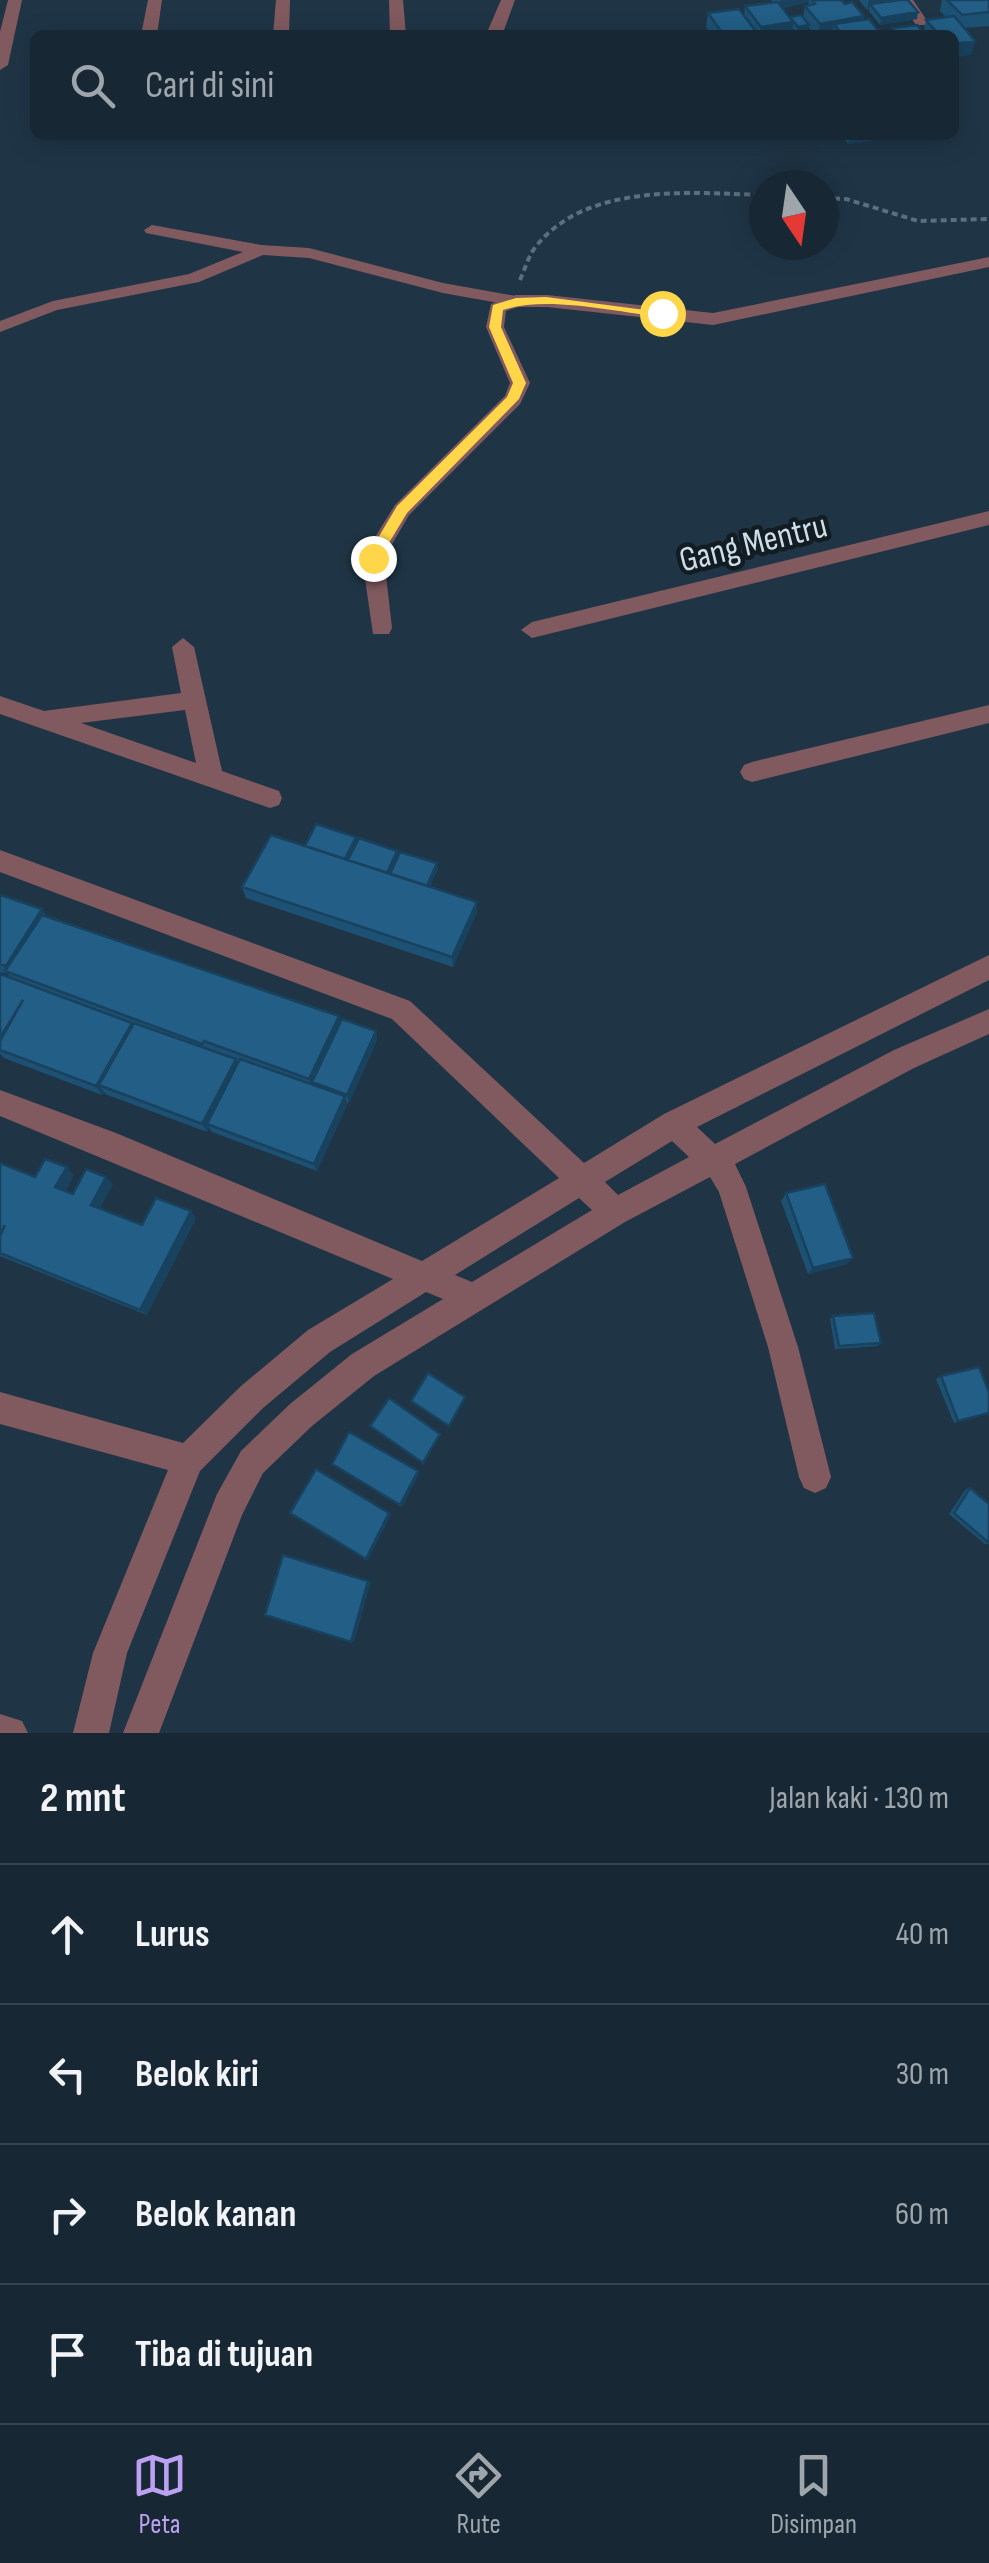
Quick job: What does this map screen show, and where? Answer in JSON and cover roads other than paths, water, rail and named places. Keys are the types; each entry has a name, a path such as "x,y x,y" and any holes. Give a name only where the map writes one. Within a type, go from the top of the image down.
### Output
{"street":[{"path":"0,65 15,0"},
{"path":"150,30 155,0"},
{"path":"281,30 283,0"},
{"path":"396,0 398,30"},
{"path":"496,30 508,0"},
{"path":"906,0 921,22"},
{"path":"380,628 373,558 402,510 492,422 520,383 495,327 497,308 516,301 610,306 714,319 989,262"},
{"name":"Gang Mentru","path":"532,630 989,518"},
{"path":"183,647 211,778"},
{"path":"42,720 194,700"},
{"path":"0,705 270,798"},
{"path":"752,772 989,714"},
{"path":"0,861 401,1010 615,1212"},
{"path":"90,1733 110,1653 188,1460 252,1396 320,1342 674,1124 989,967"},
{"path":"141,1733 208,1555 252,1462 301,1415 363,1366 615,1212 904,1059 989,1021"},
{"path":"0,1104 106,1143 475,1298"},
{"path":"674,1124 713,1160 732,1187 783,1347 815,1476"},
{"path":"0,1408 188,1460"},
{"path":"0,1732 10,1733"}],"lane":[{"path":"152,230 261,250 309,254 516,301"},
{"path":"0,327 53,306 193,278 261,250"}]}
